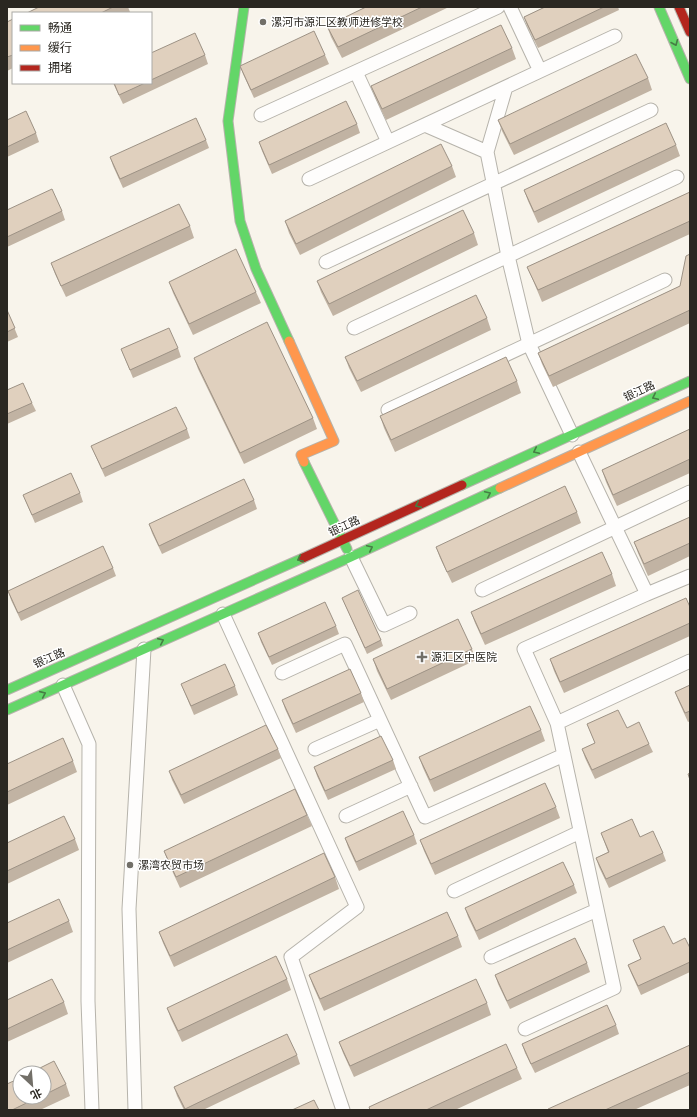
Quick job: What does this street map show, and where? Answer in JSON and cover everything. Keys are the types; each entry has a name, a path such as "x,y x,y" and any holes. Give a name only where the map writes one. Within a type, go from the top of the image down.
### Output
{"street":[{"path":"244,7 228,121 240,221 256,268 334,441 301,455 384,625 410,613"},
{"path":"510,7 540,71"},
{"path":"659,7 690,79"},
{"path":"679,7 690,32"},
{"path":"261,115 492,8"},
{"path":"309,179 615,36"},
{"path":"356,72 388,142"},
{"path":"506,87 487,152 508,256 529,344 647,594"},
{"path":"326,262 651,110"},
{"path":"424,125 487,152"},
{"path":"354,328 677,177"},
{"path":"388,410 665,280"},
{"name":"银江路","path":"7,690 215,598 690,381"},
{"path":"7,710 351,557 690,401"},
{"path":"482,590 690,492"},
{"path":"525,1029 614,988 557,723 524,649 690,576"},
{"path":"215,598 357,907 291,957 343,1110"},
{"path":"282,673 345,644 425,817 564,755"},
{"path":"134,1110 129,909 144,649"},
{"path":"557,723 690,661"},
{"path":"56,668 89,744 88,1001 92,1110"},
{"path":"315,749 380,720"},
{"path":"346,816 411,786"},
{"path":"454,891 580,832"},
{"path":"491,957 597,910"}],"building":[{"path":"39,7 113,7 103,12 29,12"},
{"path":"366,7 422,7 338,47 327,26"},
{"path":"545,7 604,7 535,40 524,17"},
{"path":"12,20 12,55 7,57 7,22"},
{"path":"501,25 512,48 382,109 371,86"},
{"path":"314,31 325,55 251,90 240,66"},
{"path":"195,33 205,55 152,80 152,53"},
{"path":"636,54 648,78 510,144 498,120"},
{"path":"114,84 143,84 119,95"},
{"path":"346,101 357,124 269,165 259,142"},
{"path":"26,111 36,133 7,147 7,120"},
{"path":"196,118 206,140 120,179 110,157"},
{"path":"666,123 676,145 534,212 524,190"},
{"path":"441,144 452,166 296,244 285,221"},
{"path":"52,189 62,211 7,237 7,210"},
{"path":"690,192 690,221 538,290 527,267"},
{"path":"179,204 190,226 61,286 51,263"},
{"path":"463,210 474,233 329,304 317,281"},
{"path":"236,249 256,292 189,324 169,282"},
{"path":"690,254 690,310 549,376 538,353 680,286 686,256"},
{"path":"476,295 487,318 357,381 345,357"},
{"path":"7,310 15,328 7,332"},
{"path":"267,322 313,418 240,453 194,358"},
{"path":"169,328 178,348 130,370 121,349"},
{"path":"506,357 517,381 391,440 380,416"},
{"path":"23,383 32,403 7,414 7,390"},
{"path":"176,407 187,429 102,469 91,446"},
{"path":"690,429 690,459 613,495 602,470"},
{"path":"71,473 80,493 32,515 23,495"},
{"path":"244,479 254,500 159,546 149,524"},
{"path":"565,486 577,512 447,572 436,547"},
{"path":"690,517 690,543 644,564 634,542"},
{"path":"103,546 113,568 18,613 8,591"},
{"path":"602,552 612,574 481,634 471,612"},
{"path":"358,590 381,640 365,648 342,598"},
{"path":"686,598 690,607 690,623 560,682 550,659"},
{"path":"325,602 336,626 269,657 258,633"},
{"path":"458,619 472,649 387,689 373,659"},
{"path":"225,664 235,686 191,706 181,684"},
{"path":"350,669 361,693 293,724 282,700"},
{"path":"690,685 690,711 685,713 675,692"},
{"path":"530,706 541,730 430,780 419,757"},
{"path":"618,710 627,728 639,722 649,744 592,770 582,749 595,743 587,724"},
{"path":"266,725 278,749 181,795 169,771"},
{"path":"381,736 393,760 325,791 314,767"},
{"path":"63,738 73,761 7,792 7,764"},
{"path":"545,783 556,807 431,864 420,840"},
{"path":"295,789 307,815 176,877 164,851"},
{"path":"403,811 414,835 356,862 345,838"},
{"path":"64,816 75,839 7,871 7,843"},
{"path":"632,819 640,837 653,831 663,853 606,879 596,858 609,852 601,833"},
{"path":"324,853 335,877 170,956 159,932"},
{"path":"563,862 574,885 476,931 465,908"},
{"path":"59,899 69,921 7,950 7,923"},
{"path":"447,912 458,936 320,999 309,975"},
{"path":"664,926 673,944 685,938 690,948 690,962 638,986 628,965 641,959 633,940"},
{"path":"575,938 587,963 507,1001 495,975"},
{"path":"276,956 287,979 178,1031 167,1008"},
{"path":"52,979 64,1002 7,1029 7,1000"},
{"path":"476,979 487,1003 350,1066 339,1042"},
{"path":"607,1005 616,1025 531,1064 522,1044"},
{"path":"287,1034 297,1055 185,1109 174,1087"},
{"path":"506,1044 517,1068 426,1110 370,1110 369,1107"},
{"path":"690,1045 690,1072 605,1110 548,1110 548,1109"},
{"path":"54,1061 66,1084 52,1091 52,1065 46,1065"},
{"path":"12,1082 12,1105 22,1105 12,1110 7,1110 7,1084"},
{"path":"314,1100 319,1110 292,1110"}],"traffic: fast":[{"path":"244,7 228,121 240,221 256,269 289,341"},
{"path":"659,7 690,79"},
{"path":"462,485 690,381"},
{"path":"304,462 347,549"},
{"path":"7,710 351,557 500,488"},
{"path":"7,690 303,558"}],"traffic: slow":[{"path":"289,341 334,441 301,455 304,462"},
{"path":"500,488 690,401"}],"traffic: jam":[{"path":"679,7 690,32"},
{"path":"303,558 462,485"}],"place":[{"name":"漯河市源汇区教师进修学校","path":"263,22"},
{"name":"源汇区中医院","path":"422,657"},
{"name":"漯湾农贸市场","path":"130,865"}]}
